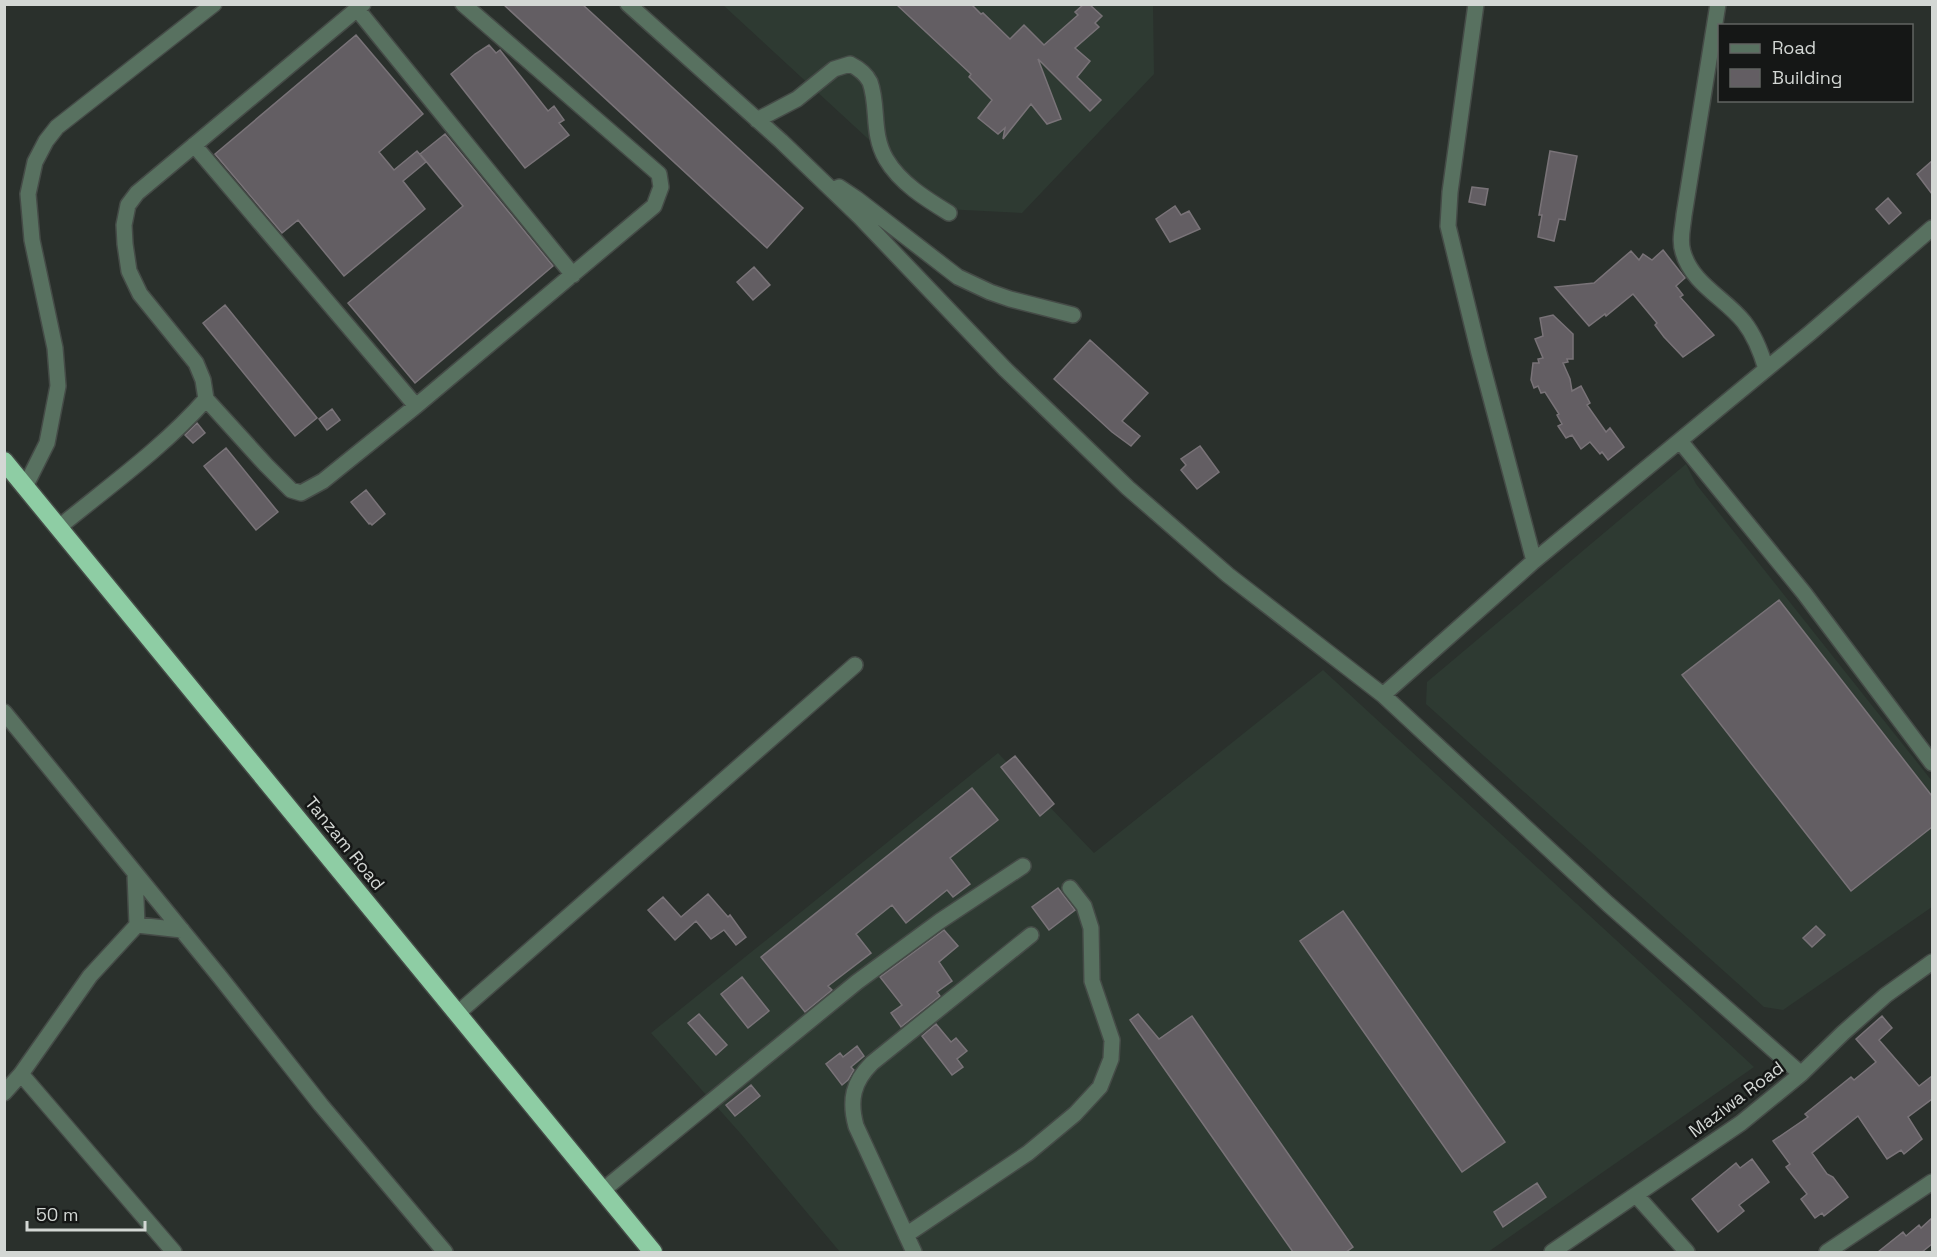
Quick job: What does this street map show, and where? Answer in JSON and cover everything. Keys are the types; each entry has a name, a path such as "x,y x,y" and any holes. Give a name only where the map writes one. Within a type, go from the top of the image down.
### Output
{"highway":[{"name":"Tanzam Road","path":"4,461 654,1252"}],"street":[{"path":"25,487 47,443 58,386 55,348 32,240 28,194 35,162 46,141 57,127 214,4"},
{"path":"463,4 659,174 661,187 654,206 573,275 416,406 323,481 301,493 291,490 266,465 206,399 203,381 196,363 141,294 129,271 124,225 128,206 137,193 360,7 573,275"},
{"path":"628,4 813,172 890,248 1005,369 1128,488 1228,575 1383,695 1608,903 1801,1074"},
{"path":"1476,4 1450,192 1448,226 1534,561"},
{"path":"1718,4 1684,214 1682,250 1688,265 1696,276 1733,310 1751,332 1762,354 1766,369"},
{"path":"757,120 797,99 834,69 850,63 860,69 870,81 876,130 885,158 918,194 949,213"},
{"path":"194,146 416,406"},
{"path":"813,172 857,199 958,277 1000,296 1072,315"},
{"path":"1383,695 1534,561 1810,333 1932,228"},
{"path":"58,528 192,416 206,399"},
{"path":"1680,441 1804,593 1932,763"},
{"path":"458,1013 855,665"},
{"path":"4,712 321,1105 445,1252"},
{"path":"602,1191 857,982 940,921 1023,866"},
{"path":"4,1093 21,1074 90,976 137,925 135,874"},
{"path":"906,1235 1028,1153 1075,1113 1100,1087 1111,1059 1112,1040 1092,981 1091,928 1084,906 1070,888"},
{"path":"137,925 182,930"},
{"path":"914,1252 856,1126 853,1100 858,1078 872,1063 1031,935"},
{"name":"Maziwa Road","path":"1552,1252 1741,1123 1801,1074 1886,995 1932,962"},
{"path":"21,1074 174,1252"},
{"path":"1827,1252 1932,1182"},
{"path":"1636,1195 1687,1252"}],"shaded area":[{"path":"723,5 1153,5 1154,74 1022,213 944,209"},
{"path":"1686,464 1696,484 1932,781 1932,907 1783,1010 1764,1007 1426,704 1427,682"},
{"path":"1323,670 1754,1067 1488,1252 840,1252 741,1134 651,1033 998,753 1094,853"}],"building":[{"path":"503,4 582,4 803,208 767,248"},
{"path":"896,4 971,4 1010,39 1024,25 1044,45 1078,15 1075,12 1084,4 1089,4 1102,16 1095,23 1099,27 1075,48 1090,61 1077,77 1101,100 1090,111 1038,59 1061,119 1047,124 1031,104 1003,139 1005,128 998,134 978,118 992,100 969,77 971,74"},
{"path":"356,35 423,114 379,152 394,170 417,151 426,162 403,181 425,209 344,276 298,220 282,233 215,154"},
{"path":"489,45 496,53 500,50 548,111 554,106 564,120 559,123 569,135 525,168 451,74"},
{"path":"445,134 553,266 415,383 348,303 463,206 420,154"},
{"path":"1550,151 1577,156 1565,220 1559,219 1554,241 1538,237 1542,215 1539,215"},
{"path":"1932,161 1932,194 1917,174"},
{"path":"1472,187 1488,189 1485,205 1469,202"},
{"path":"1888,198 1901,213 1889,224 1876,209"},
{"path":"1175,206 1181,215 1189,211 1200,229 1170,242 1156,219"},
{"path":"1663,250 1685,278 1676,286 1683,295 1680,297 1714,335 1683,357 1664,337 1655,325 1657,323 1633,294 1606,316 1605,314 1589,326 1555,287 1594,283 1631,251 1639,260 1643,254 1652,260"},
{"path":"754,267 770,285 753,300 737,282"},
{"path":"225,305 317,418 295,436 203,323"},
{"path":"1553,315 1573,334 1573,359 1567,359 1568,362 1563,363 1572,391 1581,386 1590,403 1587,405 1606,432 1610,428 1624,447 1608,460 1590,442 1581,449 1572,435 1566,438 1558,426 1562,424 1557,415 1559,414 1545,392 1541,393 1538,386 1534,388 1531,380 1533,363 1539,363 1538,359 1543,358 1535,339 1543,336 1540,318"},
{"path":"1090,340 1148,393 1122,421 1140,436 1131,446 1112,432 1054,379"},
{"path":"332,409 340,420 327,430 319,419"},
{"path":"197,423 205,433 193,443 185,435"},
{"path":"1200,446 1219,472 1197,489 1181,470 1186,465 1181,459"},
{"path":"226,448 278,512 256,530 204,466"},
{"path":"366,490 385,514 372,525 351,502"},
{"path":"1779,600 1932,796 1932,827 1851,891 1682,675"},
{"path":"1015,756 1054,804 1040,816 1001,767"},
{"path":"972,788 998,820 950,858 970,884 953,897 947,890 906,923 892,905 856,934 871,953 828,986 832,990 805,1012 761,957"},
{"path":"1058,888 1075,910 1049,930 1032,907"},
{"path":"708,894 728,917 730,915 746,937 736,945 724,930 711,939 696,921 675,940 648,910 663,897 681,917"},
{"path":"1343,911 1505,1142 1462,1172 1300,941"},
{"path":"1816,926 1825,935 1812,947 1803,938"},
{"path":"944,930 958,946 939,962 952,981 937,992 940,996 901,1027 891,1013 902,1005 880,977"},
{"path":"742,977 769,1011 748,1028 721,994"},
{"path":"699,1014 727,1045 716,1055 688,1023"},
{"path":"1138,1014 1159,1039 1192,1016 1353,1247 1346,1252 1293,1252 1130,1020"},
{"path":"1882,1016 1892,1028 1879,1040 1919,1086 1932,1076 1932,1099 1908,1117 1922,1139 1904,1154 1901,1150 1887,1159 1858,1116 1812,1153 1848,1197 1824,1216 1822,1213 1815,1218 1801,1199 1807,1194 1786,1167 1790,1164 1773,1141 1808,1117 1805,1114 1851,1077 1854,1080 1876,1062 1856,1039"},
{"path":"936,1024 951,1042 956,1038 967,1051 957,1059 963,1067 952,1075 922,1036"},
{"path":"857,1046 864,1056 851,1067 854,1070 842,1085 826,1064 840,1053 843,1057"},
{"path":"751,1085 760,1096 735,1116 726,1105"},
{"path":"1752,1159 1769,1182 1739,1205 1744,1211 1718,1232 1692,1199 1736,1163 1740,1168"},
{"path":"1537,1183 1546,1197 1503,1227 1494,1212"},
{"path":"1932,1218 1932,1244 1922,1252 1878,1252 1903,1232 1906,1236 1919,1225 1921,1228"}]}
